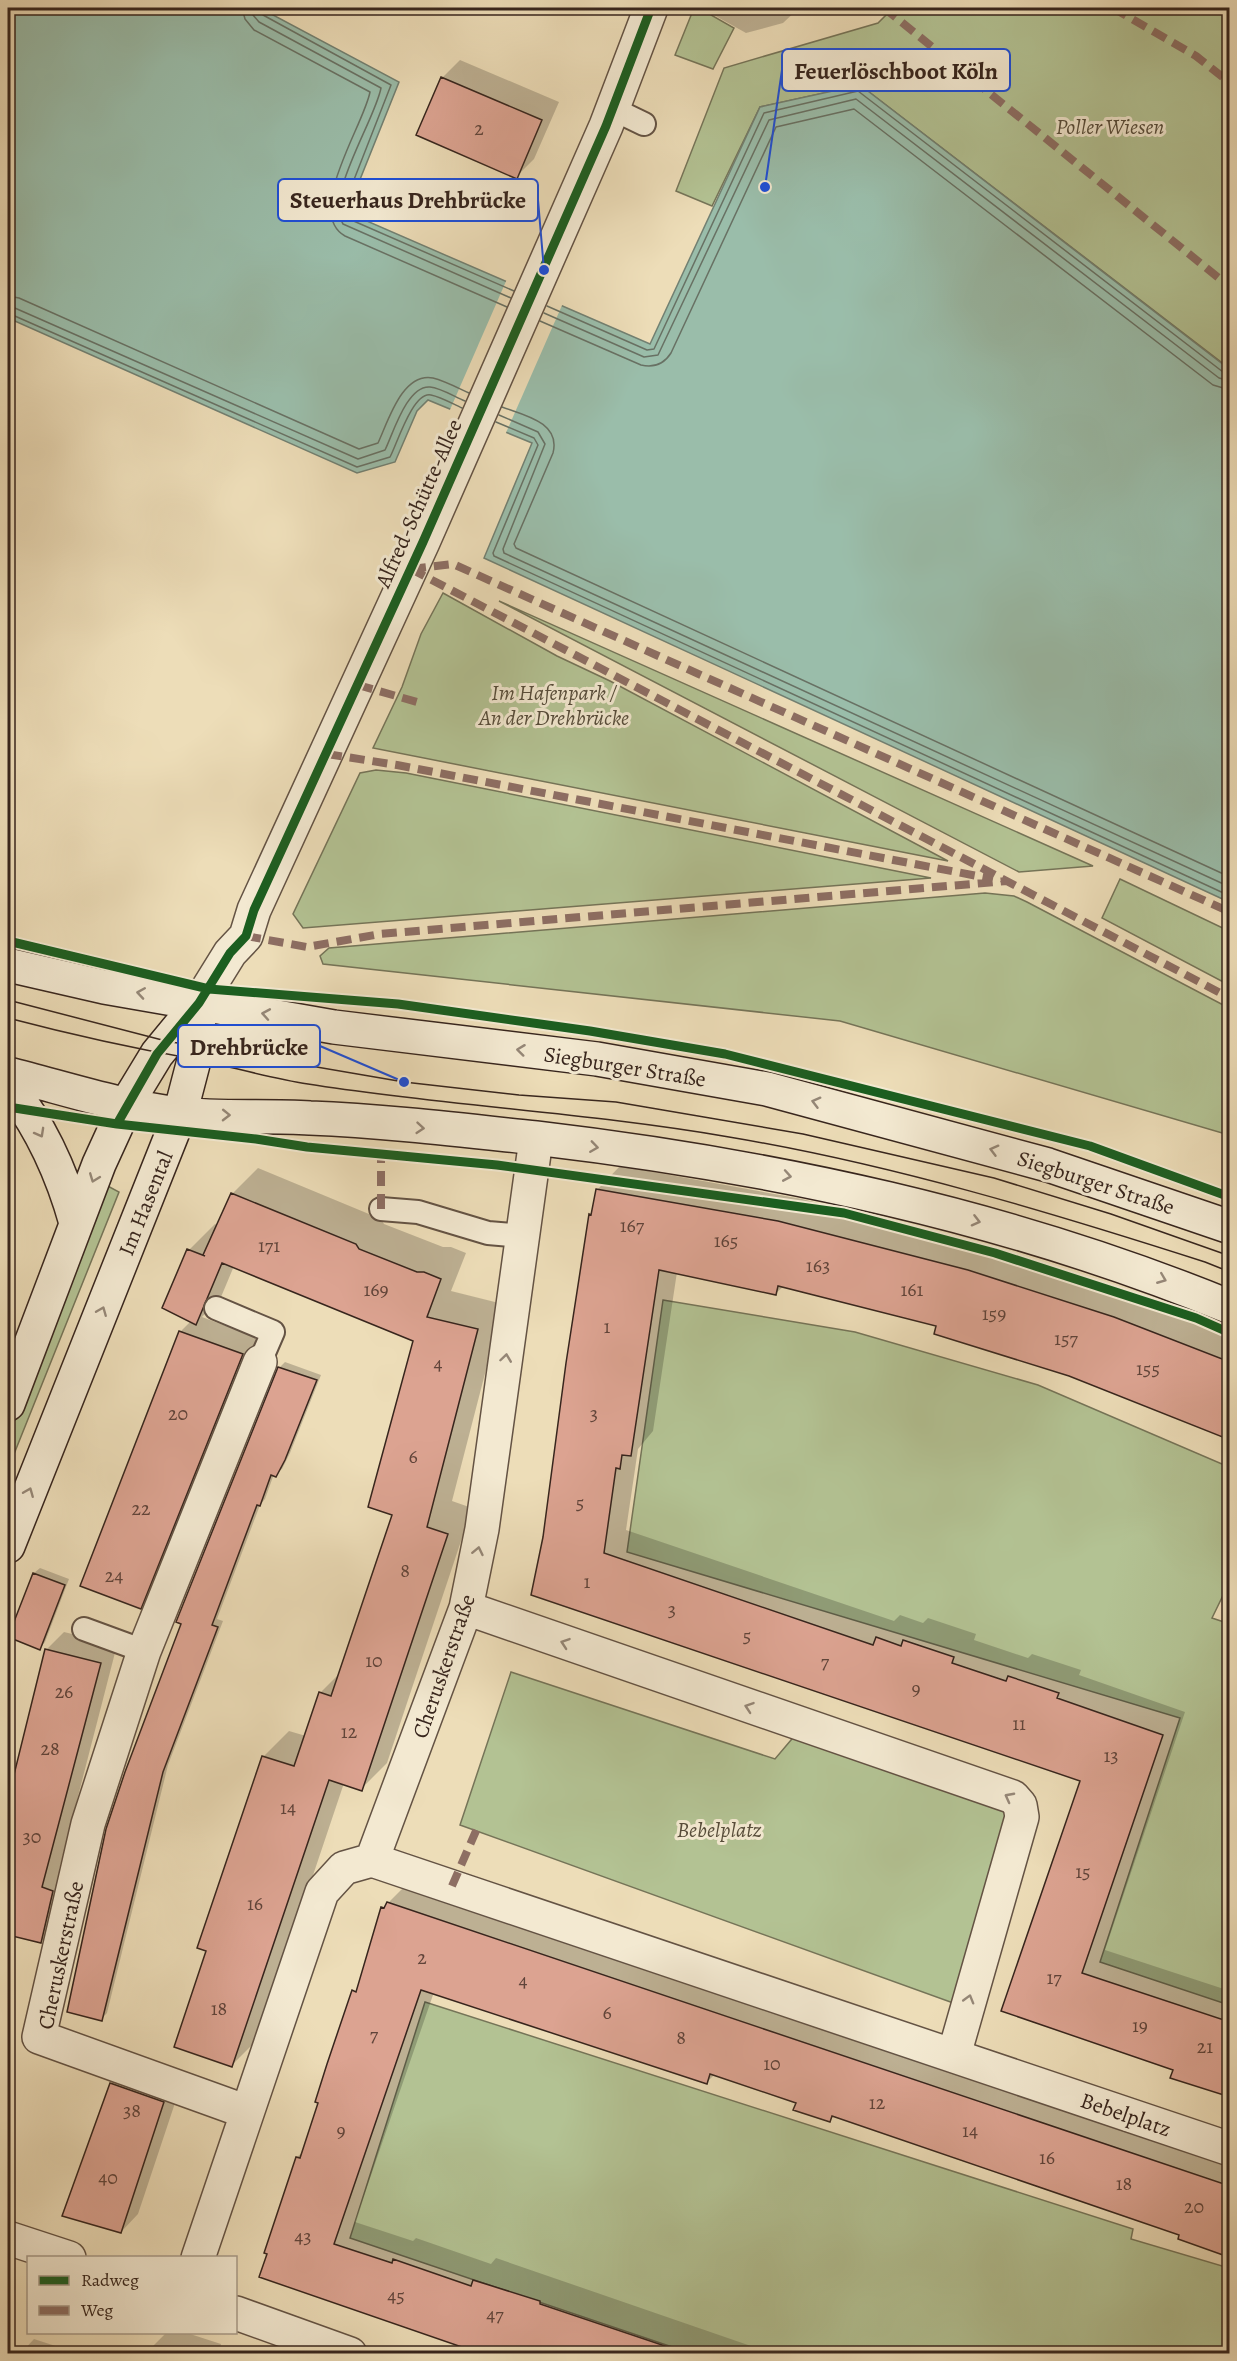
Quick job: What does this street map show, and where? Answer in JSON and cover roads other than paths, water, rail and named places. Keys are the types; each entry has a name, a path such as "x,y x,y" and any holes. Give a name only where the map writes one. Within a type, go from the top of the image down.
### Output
{"street":[{"name":"Alfred-Schütte-Allee","path":"199,1003 230,953 246,936 254,910 472,431 592,158 651,8"},
{"name":"Siegburger Straße","path":"8,965 104,987 334,1026 597,1059 766,1089 1048,1165 1230,1227"},
{"path":"11,1382 122,1114 166,1041 199,1003"},
{"name":"Im Hasental","path":"8,1546 180,1114 198,1045 199,1003"},
{"path":"8,1074 122,1114 312,1118 536,1138 806,1179 1021,1233 1150,1274 1230,1306"},
{"path":"8,1085 41,1134 61,1177 76,1223"},
{"name":"Cheruskerstraße","path":"372,1860 466,1608 482,1529 536,1138"},
{"name":"Cheruskerstraße","path":"246,2112 39,2037 88,1824 144,1651 260,1362"},
{"path":"466,1608 1013,1797 1020,1805 1022,1817 954,2055"},
{"path":"199,2256 322,1892 344,1868 372,1860"},
{"name":"Bebelplatz","path":"372,1860 1230,2149"},
{"path":"8,2238 63,2256"},
{"path":"237,2313 350,2354"}],"lane":[{"path":"613,109 644,124"},
{"path":"381,1209 418,1212 488,1233 523,1236"},
{"path":"216,1308 273,1332 260,1362"},
{"path":"84,1629 144,1651"}],"water":[{"path":"8,8 260,8 399,82 353,197 353,215 650,344 760,107 860,85 1229,369 1229,902 484,558 532,443 428,400 417,411 395,462 357,473 8,318"}],"tram line":[{"path":"8,1000 166,1041 404,1082 519,1095 616,1102 803,1134 994,1178 1111,1214 1230,1256"},
{"path":"8,1018 54,1030 308,1084 677,1129 790,1148 969,1191 1146,1243 1230,1272"}],"place":[{"name":"Feuerlöschboot Köln","path":"765,187"},
{"name":"Steuerhaus Drehbrücke","path":"544,270"},
{"name":"Drehbrücke","path":"404,1082"}],"park label":[{"name":"Poller Wiesen","path":"1110,126"},
{"name":"Im Hafenpark / An der Drehbrücke","path":"554,704"}]}
